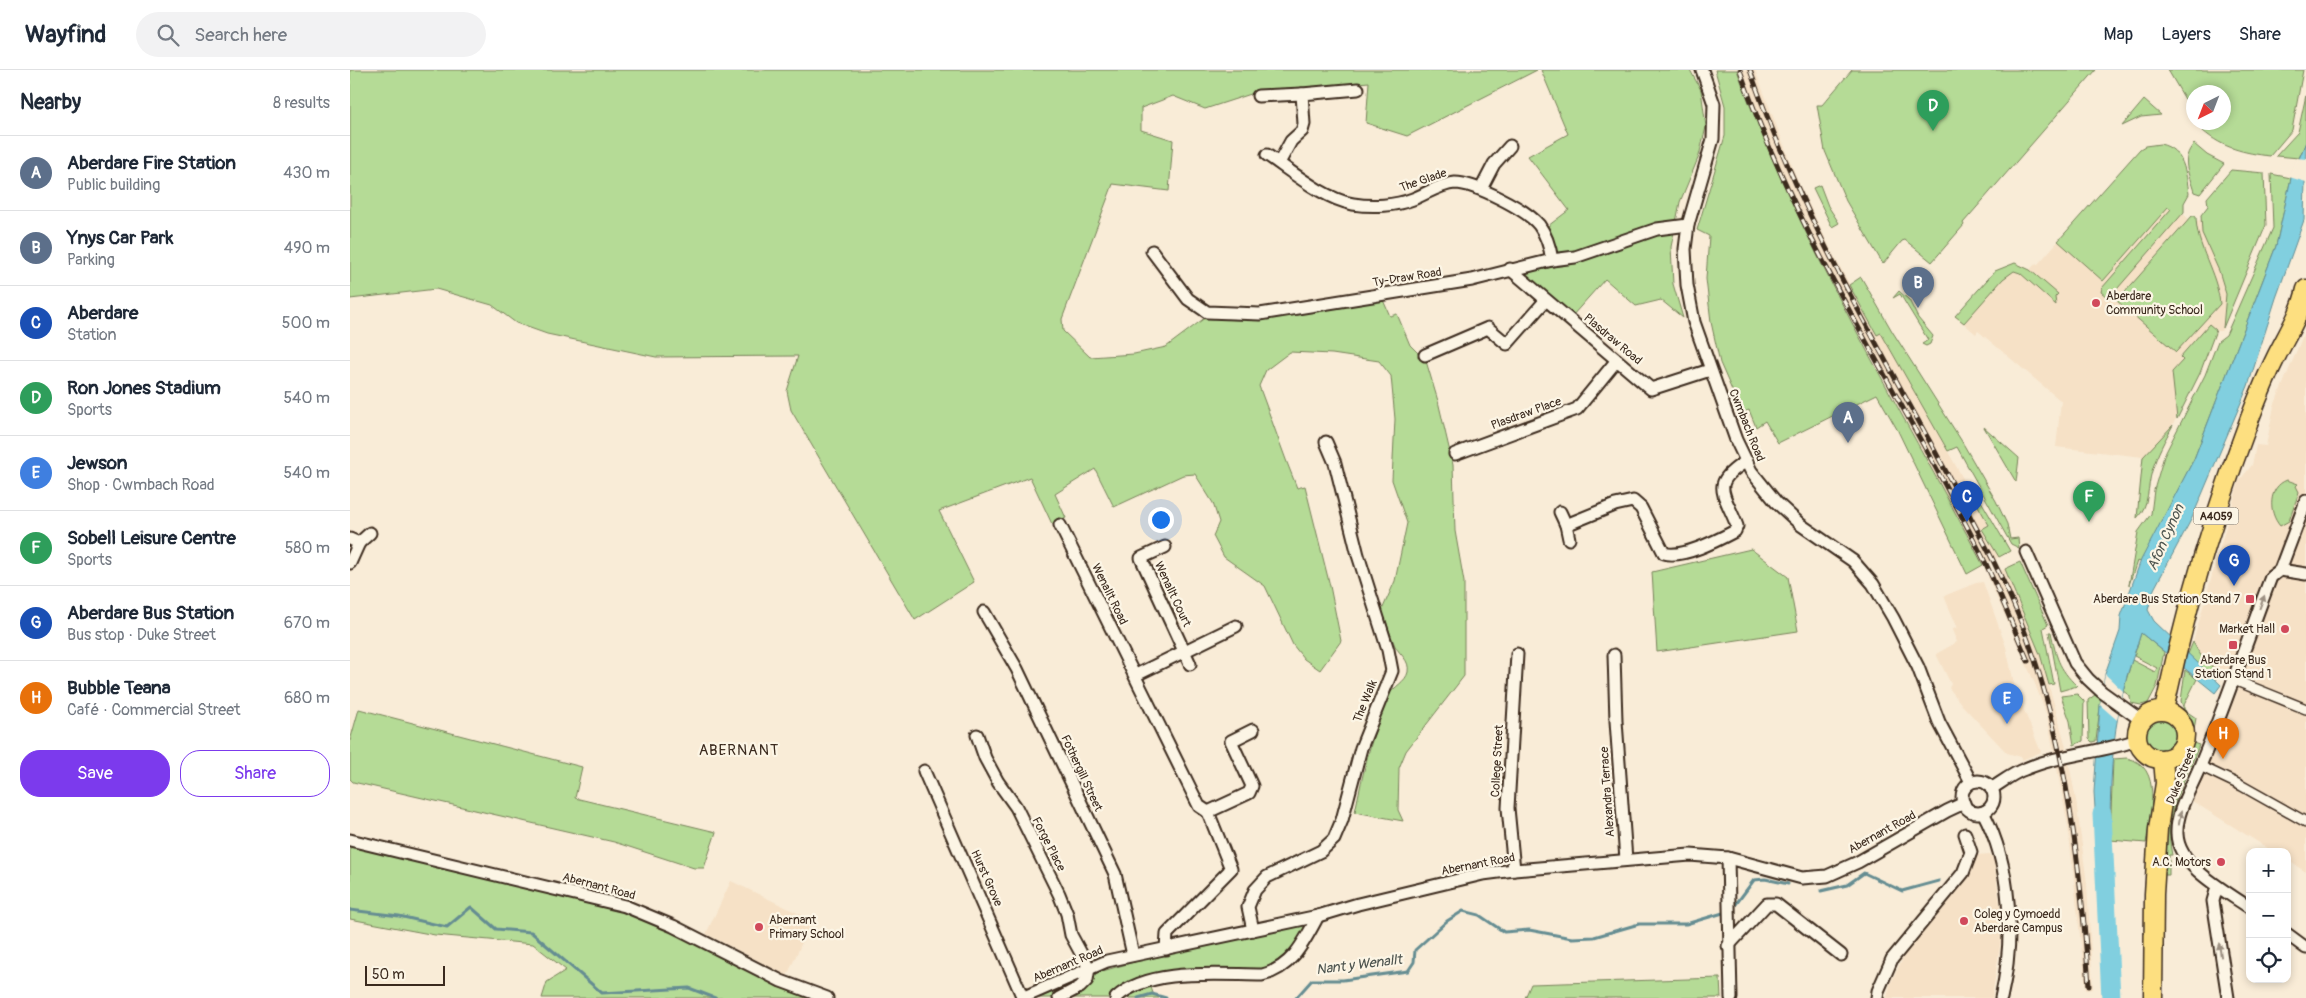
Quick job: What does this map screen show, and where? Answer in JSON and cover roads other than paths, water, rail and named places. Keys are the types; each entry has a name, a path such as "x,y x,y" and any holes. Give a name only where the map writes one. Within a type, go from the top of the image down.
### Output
{"main road":[{"name":"A4059","path":"2164,710 2188,602 2247,425 2276,357 2304,305 2306,289"},
{"path":"2164,710 2178,717 2185,732 2182,747 2170,757 2163,759 2156,759 2144,752 2137,740 2138,726 2141,720 2152,712 2164,710"},
{"path":"2153,998 2154,894 2158,829 2164,783 2163,759"}],"street":[{"name":"Cwmbach Road","path":"1702,70 1714,104 1713,139 1688,225 1685,249 1687,285 1694,322 1736,440 1751,471 1776,502 1801,525 1853,561 1873,584 1902,634 1918,667 1938,722 1971,782"},
{"path":"1258,96 1358,89"},
{"path":"1279,162 1292,141 1302,131 1304,124 1302,94"},
{"path":"1481,189 1494,164 1510,146"},
{"name":"The Glade","path":"1267,155 1326,193 1352,204 1400,203 1455,183 1481,189 1521,210 1538,224 1550,246 1552,260"},
{"name":"Ty-Draw Road","path":"1152,251 1188,299 1207,312 1260,314 1472,280 1552,260 1576,257 1657,229 1688,225"},
{"name":"Plasdraw Road","path":"1510,270 1651,389 1710,370"},
{"path":"1425,355 1488,328 1507,344 1545,301"},
{"name":"Plasdraw Place","path":"1455,454 1577,408 1616,360"},
{"name":"The Walk","path":"1253,930 1248,907 1255,890 1267,877 1321,851 1334,839 1342,820 1361,748 1392,671 1388,650 1358,555 1335,462 1326,442"},
{"path":"1566,525 1615,505 1633,501 1641,508 1664,553 1671,556 1701,546 1735,531 1736,526 1722,492 1723,480 1731,470 1746,461"},
{"name":"Duke Street","path":"2246,905 2197,870 2185,856 2177,835 2183,804 2234,680 2271,577 2280,570 2306,501"},
{"path":"1560,512 1570,539"},
{"name":"Wenallt Road","path":"1060,525 1136,675 1199,806 1208,812 1231,870 1167,934 1166,949"},
{"path":"350,563 355,541 370,533"},
{"name":"Wenallt Court","path":"1165,547 1142,558 1190,664"},
{"path":"2026,552 2069,652 2082,673 2102,692 2141,720"},
{"path":"2280,570 2306,574"},
{"name":"Fothergill Street","path":"984,612 1017,669 1114,874 1133,955"},
{"path":"1136,675 1236,626"},
{"name":"College Street","path":"1514,870 1508,808 1517,654"},
{"name":"Alexandra Terrace","path":"1614,655 1616,721 1626,860"},
{"path":"2234,680 2306,709"},
{"path":"1208,812 1249,793 1252,786 1231,740 1253,730"},
{"name":"Forge Place","path":"978,735 994,774 1016,807 1059,894 1067,914 1071,935 1089,968"},
{"path":"1991,788 2023,769 2050,760 2114,748 2137,740"},
{"path":"2200,766 2242,786 2306,822"},
{"name":"Hurst Grove","path":"924,771 1023,998"},
{"path":"1980,781 1991,788 1993,802 1982,812 1974,812 1964,804 1964,789 1971,782 1980,781"},
{"name":"Abernant Road","path":"1023,998 1089,968 1133,955 1318,916 1358,904 1483,874 1690,855 1728,858 1802,878 1827,876 1964,804"},
{"path":"1982,812 1993,830 2004,872 2008,908 2008,949 2001,998"},
{"path":"1877,998 1878,991 1892,959 1963,873 1971,852 1966,834"},
{"name":"Abernant Road","path":"350,840 625,906 694,936 781,981 827,998"},
{"path":"1728,858 1728,946 1731,998"},
{"path":"2217,886 2213,901 2228,998"},
{"path":"1728,946 1767,904 1776,904 1841,955"},
{"path":"1116,998 1140,984 1163,977 1262,975 1276,972 1287,964 1318,916"},
{"path":"2291,937 2306,948"},
{"path":"1059,998 1080,987 1087,980 1089,968"}],"water":[{"path":"2306,142 2304,220 2276,298 2248,386 2192,518 2154,589 2148,610 2154,621 2221,685 2215,693 2141,633 2125,685 2116,728 2111,784 2110,840 2097,841 2094,792 2100,705 2105,674 2120,631 2121,616 2141,560 2194,459 2276,246 2291,178"}],"waterway":[{"name":"Afon Cynon","path":"2102,814 2111,998"},
{"name":"Nant y Wenallt","path":"1821,891 1847,885 1864,873 1902,891 1939,881"},
{"name":"Nant y Wenallt","path":"1736,904 1754,880 1765,879 1788,884"},
{"name":"Nant y Wenallt","path":"350,910 399,916 447,927 471,907 496,929 531,932 602,993 689,988 715,998"},
{"name":"Nant y Wenallt","path":"1296,998 1312,980 1343,980 1408,971 1414,962 1415,950 1447,921 1463,911 1479,915 1504,932 1529,930 1572,938 1594,937 1639,924 1686,924 1723,913"},
{"name":"Nant y Wenallt","path":"1138,998 1152,994 1166,998"}],"railway":[{"path":"1740,70 1764,135 1822,260 1955,503 1986,564 2028,661"},
{"path":"1750,70 1768,118 1809,213 1855,304 1982,538 2018,614 2028,640 2053,724 2070,811 2082,899 2089,986"}],"place":[{"name":"Ron Jones Stadium","path":"1933,131"},
{"name":"Aberdare Community School","path":"2096,303"},
{"name":"Ynys Car Park","path":"1918,308"},
{"name":"Aberdare Fire Station","path":"1848,443"},
{"name":"Aberdare","path":"1967,522"},
{"name":"Sobell Leisure Centre","path":"2089,522"},
{"name":"Aberdare Bus Station","path":"2234,586"},
{"name":"Aberdare Bus Station Stand 7","path":"2250,599"},
{"name":"Market Hall","path":"2285,629"},
{"name":"Aberdare Bus Station Stand 1","path":"2233,645"},
{"name":"Jewson","path":"2007,724"},
{"name":"Bubble Teana","path":"2223,759"},
{"name":"A.C. Motors","path":"2221,862"},
{"name":"Coleg y Cymoedd Aberdare Campus","path":"1964,921"},
{"name":"Abernant Primary School","path":"759,927"}],"district":[{"name":"ABERNANT","path":"739,750"}]}
